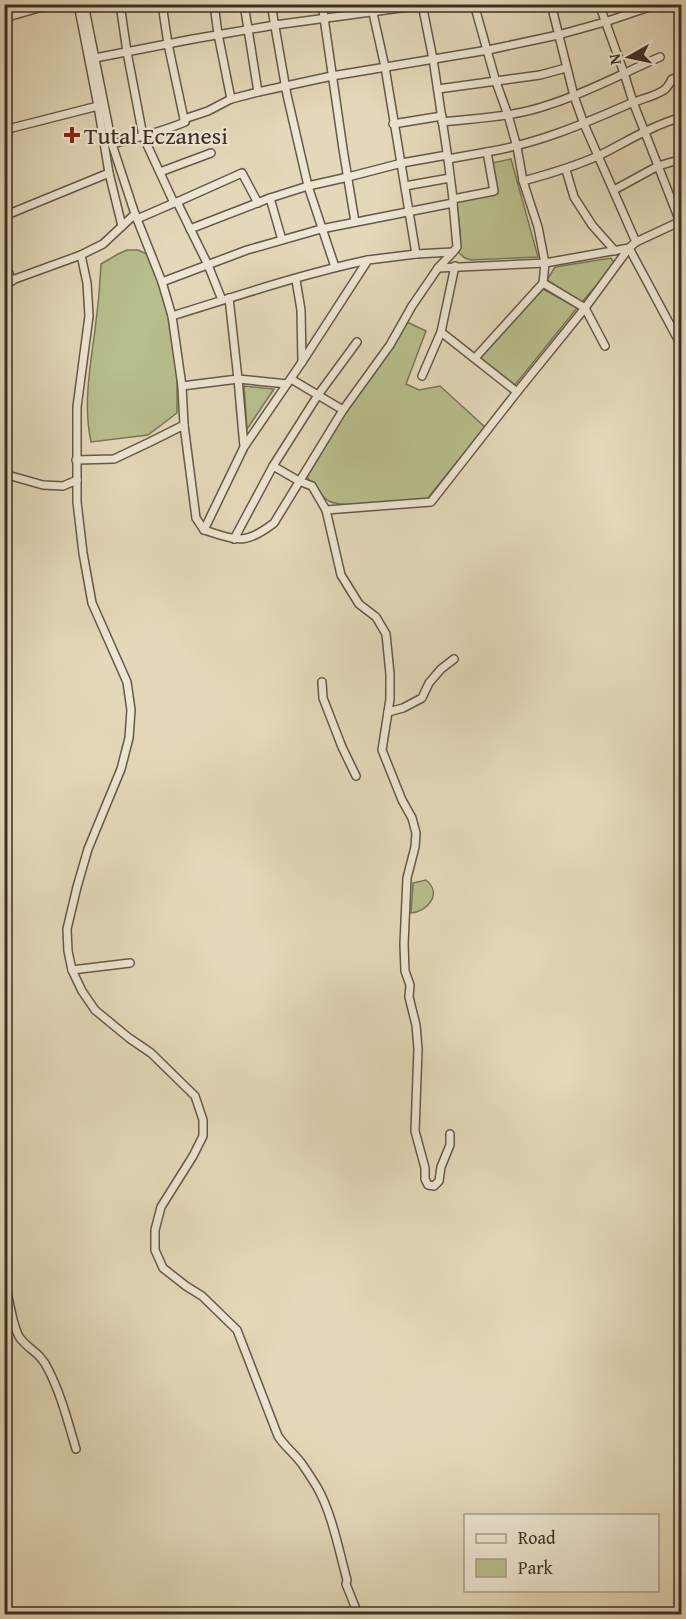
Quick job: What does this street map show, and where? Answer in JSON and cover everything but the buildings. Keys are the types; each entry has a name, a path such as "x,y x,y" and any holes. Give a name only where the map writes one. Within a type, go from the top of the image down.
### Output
{"street":[{"path":"4,18 53,4"},
{"path":"78,4 109,173 122,226"},
{"path":"84,4 112,144 172,316 196,518 204,530 234,539 247,539 259,535 274,523 344,410 390,345 412,306 438,268 457,248 450,178 425,5 218,34 95,58"},
{"path":"120,4 143,136 225,299 238,379 244,447"},
{"path":"112,144 185,122 162,4"},
{"path":"214,4 231,99"},
{"path":"244,4 258,92"},
{"path":"271,4 285,86 308,186 335,267"},
{"path":"322,4 355,222"},
{"path":"371,4 385,67 416,254"},
{"path":"474,4 517,147 523,181 538,227 545,262 543,283 475,358"},
{"path":"550,4 566,68 584,124 636,242"},
{"path":"326,510 431,502 629,249 636,242 680,224 633,102 599,4"},
{"path":"184,119 208,111 231,99 258,92 332,76 488,50 558,35 658,4"},
{"path":"677,4 681,24"},
{"path":"393,124 508,115 547,106 660,57"},
{"path":"438,89 540,75 566,68"},
{"path":"190,229 308,186 402,163 517,147 550,137 665,90 672,79 681,76"},
{"path":"4,130 98,106"},
{"path":"523,181 566,170 645,131 681,117"},
{"path":"162,282 247,250 321,229 494,191 487,152"},
{"path":"160,172 211,153"},
{"path":"614,190 658,166 681,159"},
{"path":"566,170 574,197 592,225 615,251"},
{"path":"4,216 109,173"},
{"path":"4,261 8,282 81,255 104,244 122,226 136,217 242,173 258,203"},
{"path":"405,186 450,178"},
{"path":"270,198 282,240"},
{"path":"438,268 545,262 629,249"},
{"path":"629,249 681,347"},
{"path":"172,316 335,267 416,254 453,252"},
{"path":"81,255 87,283 89,316 77,407 77,502 92,603 127,681 131,710 129,738 121,769 88,849 77,887 67,929 68,951 72,970 94,1010 151,1053 195,1096 203,1120 203,1136 161,1207 154,1230 154,1250 163,1268 202,1296 237,1330 278,1436 318,1489 331,1522 347,1580 346,1584 358,1614"},
{"path":"204,530 244,447 368,261"},
{"path":"422,376 441,332 455,266"},
{"path":"296,279 301,310 302,362"},
{"path":"543,283 585,308 605,346"},
{"path":"441,332 517,392"},
{"path":"234,539 273,466 318,395 357,342"},
{"path":"182,386 238,379 289,382 344,410"},
{"path":"76,460 114,459 184,425"},
{"path":"273,466 312,486 326,510 341,575 359,604 376,617 386,634 390,699 382,750 402,800 412,818 416,833 407,878 405,972 410,985 418,1049 415,1131 428,1185 434,1186 439,1181 441,1167 450,1145 450,1134"},
{"path":"4,474 43,485 63,486 77,480"},
{"path":"388,712 403,708 422,698 429,683 454,659"},
{"path":"322,682 323,698 356,776"},
{"path":"72,970 130,963"},
{"path":"4,1224 6,1228 4,1253"},
{"path":"4,1280 12,1318 20,1338 41,1356 49,1369 76,1449"}],"green space":[{"path":"511,159 538,257 471,260 465,258 459,253 460,232 457,202 498,194 492,163"},
{"path":"127,250 138,250 149,255 170,314 177,376 177,413 148,435 91,442 88,386 101,264"},
{"path":"611,258 615,264 582,302 547,280 555,267"},
{"path":"543,289 577,308 515,385 479,359"},
{"path":"407,322 426,331 406,384 419,390 440,386 485,427 427,499 362,505 329,501 307,477 367,379"},
{"path":"244,386 274,389 247,429"},
{"path":"426,880 433,891 431,901 417,912 411,913 413,883"}],"place":[{"name":"Tutal Eczanesi","path":"72,135"}]}
